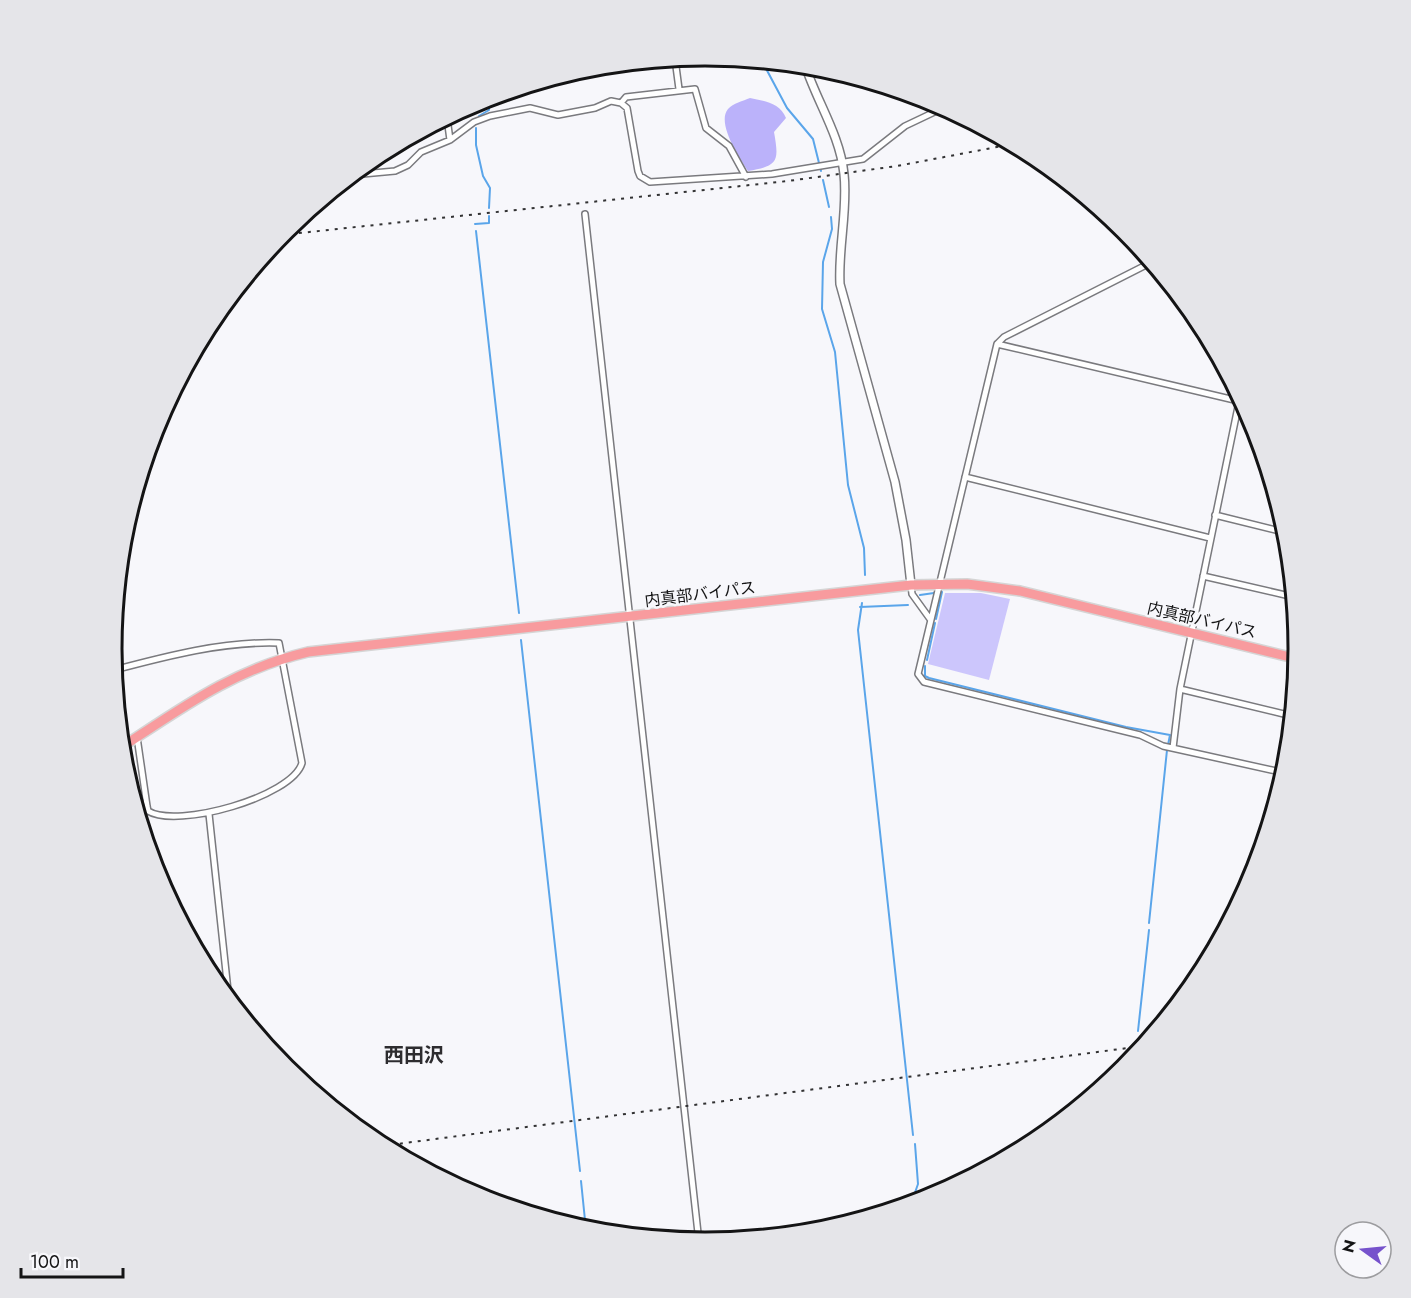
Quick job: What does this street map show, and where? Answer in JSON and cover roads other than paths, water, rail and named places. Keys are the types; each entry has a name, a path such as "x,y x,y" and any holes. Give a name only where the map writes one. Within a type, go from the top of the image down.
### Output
{"highway":[{"name":"内真部バイパス","path":"130,742 227,680 283,658 353,646 412,642 911,585 967,584 1020,591 1288,656"}],"street":[{"path":"676,67 679,89"},
{"path":"810,75 831,125 842,163 845,194 838,263 840,284 895,482 906,540 912,594 930,620"},
{"path":"621,103 626,97 679,89 698,91 706,128 729,146 746,177"},
{"path":"369,173 395,171 408,165 421,152 450,140 474,122 490,116 530,108 558,115 595,108 611,101 621,103 629,115 638,171 646,180 656,184 746,177 863,159 905,126 934,112"},
{"path":"448,126 450,140"},
{"path":"585,214 698,1232"},
{"path":"1145,266 1004,337 997,344 918,674 924,682 1140,735 1173,748 1275,771"},
{"path":"997,344 1231,398"},
{"path":"1173,748 1180,689 1238,413"},
{"path":"965,477 1210,538"},
{"path":"1215,515 1276,530"},
{"path":"1203,576 1286,595"},
{"path":"123,668 191,652 256,642 279,643 301,754 301,769 264,795 209,814 159,815 148,811 137,737"},
{"path":"1180,689 1285,714"},
{"path":"209,814 227,981"}],"waterway":[{"path":"766,69 787,108 813,139 821,171"},
{"path":"479,116 489,110 489,107"},
{"path":"476,128 476,145 483,176 490,188 489,208"},
{"path":"823,180 829,207"},
{"path":"475,224 489,223 489,216"},
{"path":"831,217 832,229 823,262 822,309 835,352 848,485 864,548 865,575"},
{"path":"476,231 519,613"},
{"path":"936,619 942,592"},
{"path":"920,595 934,593"},
{"path":"862,603 858,630 913,1135"},
{"path":"860,607 908,605"},
{"path":"927,660 935,623"},
{"path":"521,640 580,1171"},
{"path":"925,666 925,676 929,678 1126,727 1170,735 1168,745"},
{"path":"1149,923 1167,750"},
{"path":"1138,1031 1149,930"},
{"path":"915,1144 918,1184 915,1193"},
{"path":"581,1181 585,1219"}],"railway":[{"path":"297,233 788,181 897,166 1001,146"},
{"path":"398,1144 1130,1048"}],"district":[{"name":"西田沢","path":"414,1055"}]}
